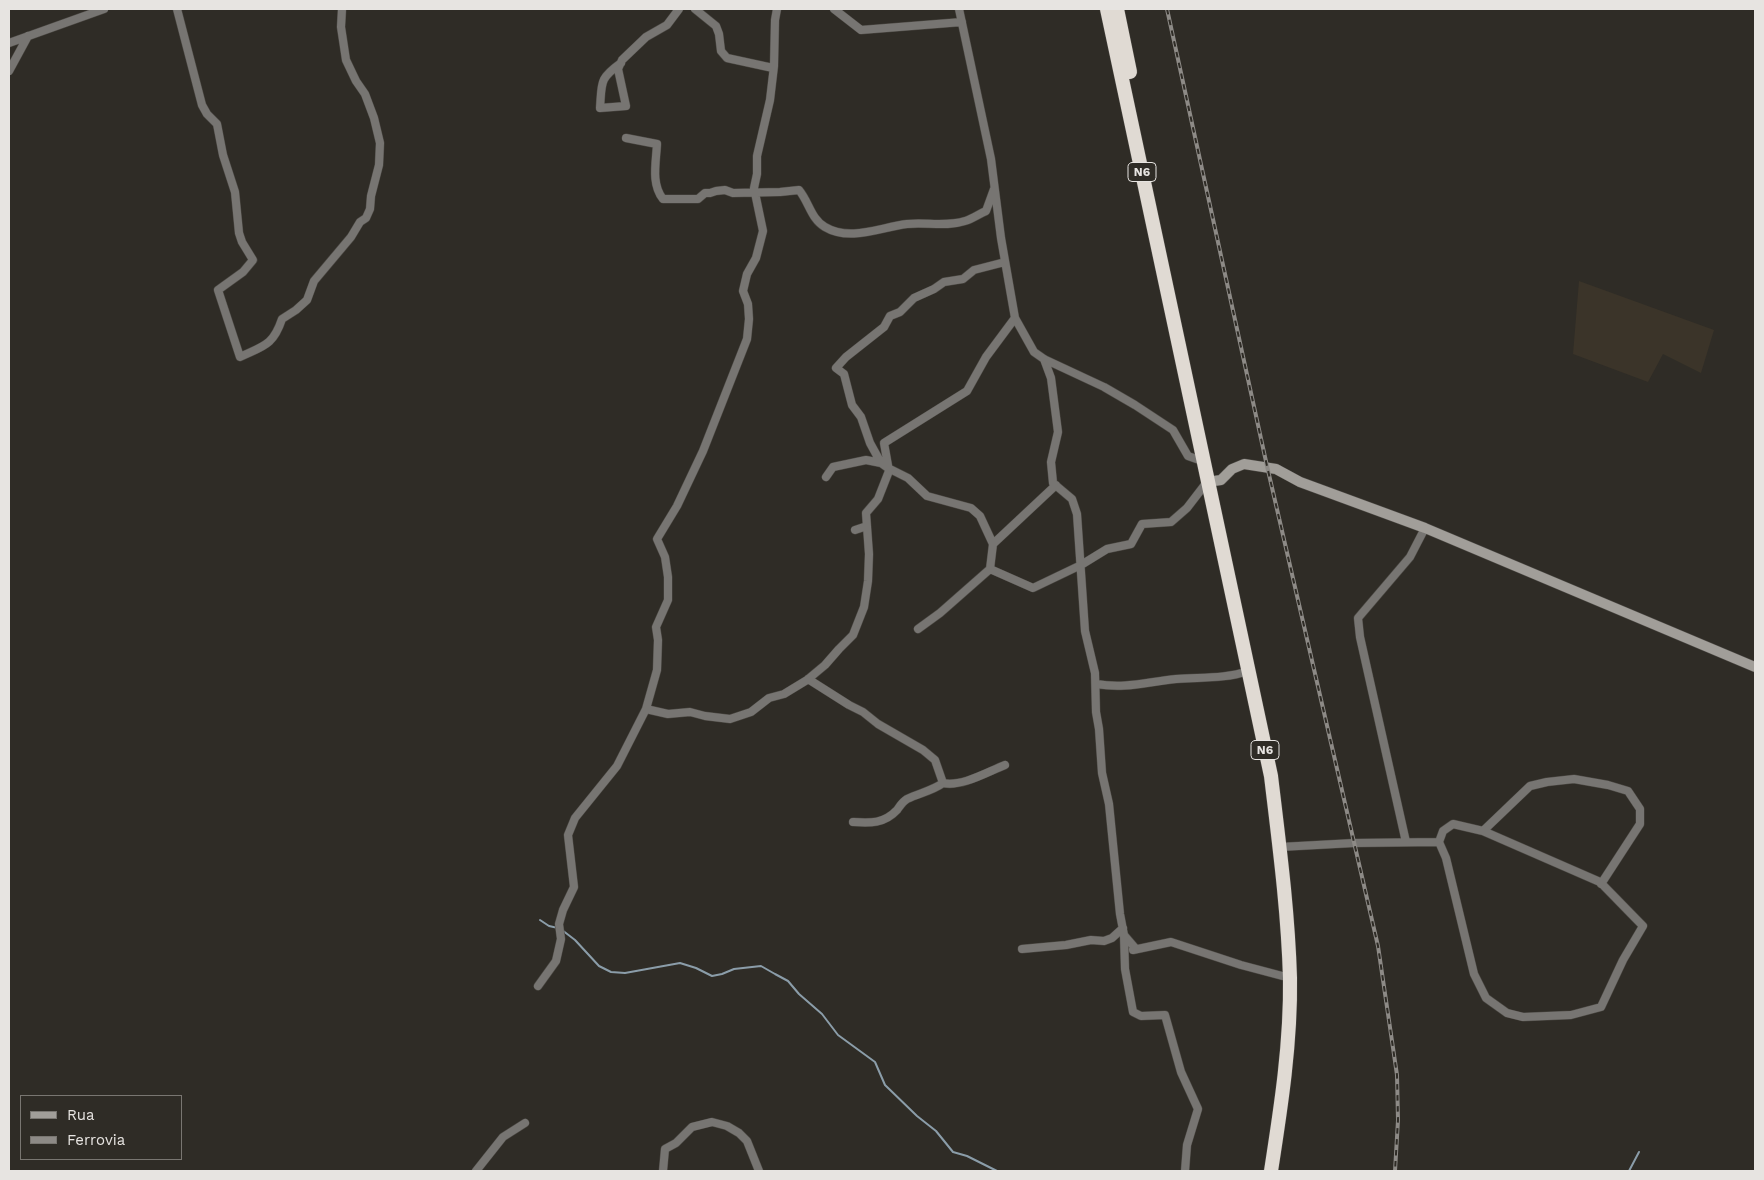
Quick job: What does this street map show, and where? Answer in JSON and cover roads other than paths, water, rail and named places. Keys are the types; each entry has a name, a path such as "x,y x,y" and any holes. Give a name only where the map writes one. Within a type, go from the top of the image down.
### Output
{"highway":[{"name":"N6","path":"1107,9 1271,776 1280,847 1290,978 1286,1060 1271,1171"},
{"name":"N6","path":"1117,9 1164,230 1178,335"}],"street":[{"path":"9,42 104,9"},
{"path":"177,9 202,105 207,114 217,124 223,155 235,192 239,233 242,242 254,260 243,272 218,290 240,357 271,342 278,332 282,319 307,300 314,281 351,237 360,222 366,218 370,209 371,196 379,165 380,143 374,118 365,94 356,82 346,60 341,27 342,9"},
{"path":"621,63 618,69 626,106 600,108 602,86 606,74 621,63 646,37 667,25 679,9"},
{"path":"695,9 716,26 721,51 727,58 773,68"},
{"path":"538,986 556,962 561,939 559,924 574,888 568,835 575,818 617,766 646,709 656,670 658,640 656,627 668,600 668,577 665,557 657,539 677,506 703,451 746,339 749,319 748,304 743,291 746,274 756,258 763,231 754,188 757,174 757,156 770,100 774,27 777,9"},
{"path":"834,9 861,30 962,22"},
{"path":"959,9 991,159 1005,262 1015,318 1034,352 1044,359 1104,387 1135,405 1173,430 1188,456 1204,462"},
{"path":"9,71 28,36"},
{"path":"626,138 657,144 655,174 659,194 663,199 698,199 706,193 710,194 725,190 733,193 799,190 810,207 815,220 826,228 848,233 870,232 908,224 964,222 986,211 994,187"},
{"path":"881,463 870,443 861,417 852,406 844,374 836,368 846,357 884,327 890,316 900,312 914,298 944,282 963,279 974,270 1005,262"},
{"path":"646,709 668,714 690,712 705,716 730,718 752,712 769,698 784,694 826,665 838,649 854,635 864,607 868,581 869,554 866,513 878,499 889,471 884,443 967,391 986,357 1015,318"},
{"path":"1044,359 1051,378 1058,432 1051,462 1053,483 1072,499 1077,514 1084,631 1096,684 1096,712 1100,729 1102,773 1109,804 1123,932 1125,969 1133,1012 1141,1016 1165,1015 1182,1072 1198,1109 1187,1145 1185,1171"},
{"path":"826,477 832,467 866,460 881,463 908,478 927,496 971,508 980,516 994,544 990,569 940,613 918,629"},
{"path":"990,569 1033,588 1081,565 1107,549 1131,544 1142,524 1171,522 1187,508 1207,482 1221,480 1238,466 1253,464 1276,469 1300,482 1425,528 1755,667"},
{"path":"994,544 1056,485"},
{"path":"855,530 867,526"},
{"path":"1406,842 1360,637 1358,618 1410,557 1425,528"},
{"path":"1096,684 1114,687 1130,686 1176,679 1232,676 1248,671"},
{"path":"808,679 863,712 878,724 922,750 935,760 943,783"},
{"path":"943,783 951,785 1005,766"},
{"path":"1483,831 1530,786 1574,779 1608,785 1628,791 1640,809 1640,824 1602,884"},
{"path":"854,822 875,823 884,820 892,815 904,801 936,789 943,783"},
{"path":"1453,824 1483,831 1602,884 1642,926 1623,960 1601,1007 1571,1015 1523,1017 1507,1013 1486,998 1474,974 1446,858 1439,842 1443,831 1453,824"},
{"path":"1280,847 1354,842 1439,842"},
{"path":"1022,949 1066,945 1091,940 1104,941 1123,932"},
{"path":"1123,932 1136,949"},
{"path":"1125,956 1136,949 1171,942 1241,965 1290,978"},
{"path":"663,1171 665,1149 676,1143 692,1127 712,1122 727,1126 747,1141 759,1171"},
{"path":"476,1171 503,1137 524,1123"}],"waterway":[{"path":"540,920 549,926 558,928"},
{"path":"562,930 575,940 599,966 611,972 625,973 680,963 712,976 734,969 761,966 788,981 799,994 822,1014 838,1035 875,1062 885,1085 917,1116 936,1131 953,1152 967,1156 997,1171"},
{"path":"1629,1171 1639,1152"}],"railway":[{"path":"1167,9 1267,466 1378,946 1397,1075 1398,1120 1395,1171"}]}
